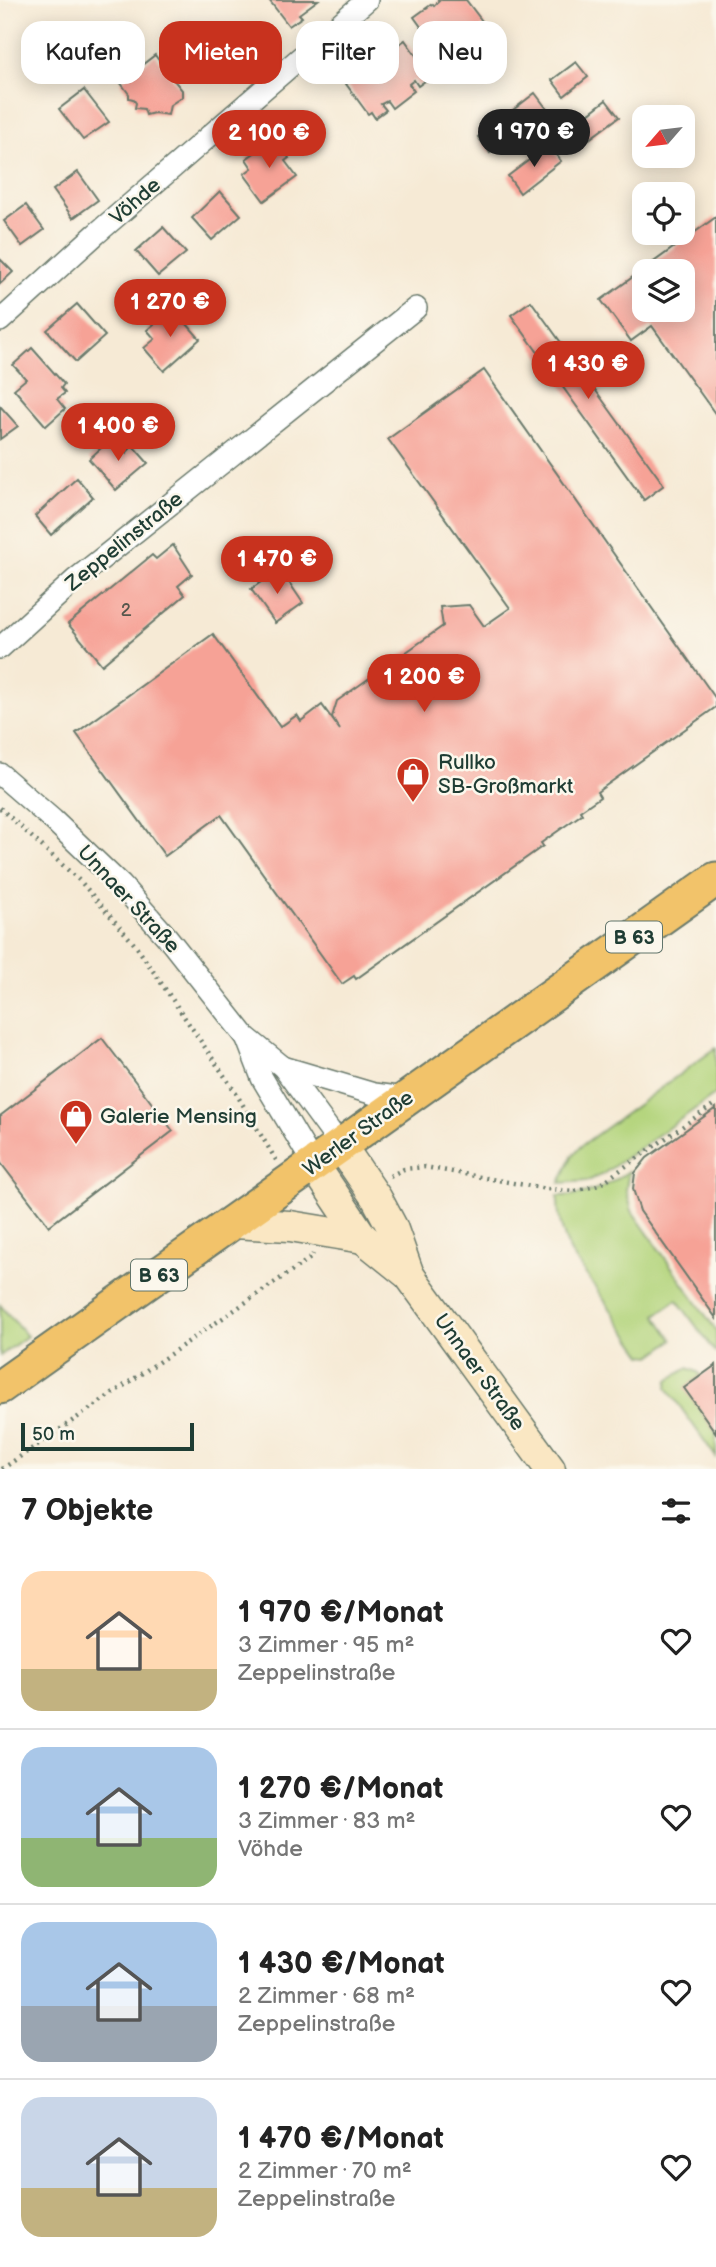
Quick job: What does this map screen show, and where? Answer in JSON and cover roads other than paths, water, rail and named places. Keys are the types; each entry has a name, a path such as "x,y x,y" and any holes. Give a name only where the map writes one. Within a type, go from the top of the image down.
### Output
{"main road":[{"name":"Werler Straße","path":"0,1387 716,879"},
{"name":"Unnaer Straße","path":"341,1146 392,1227 410,1275 550,1469"},
{"name":"Unnaer Straße","path":"302,1173 363,1238 410,1275"},
{"path":"233,1223 317,1230 363,1238"}],"street":[{"name":"Vöhde","path":"0,321 96,234 367,0"},
{"name":"Zeppelinstraße","path":"0,648 75,580 416,308"},
{"name":"Unnaer Straße","path":"0,774 54,820 121,885 167,937 246,1037 283,1067 341,1146"},
{"name":"Unnaer Straße","path":"246,1037 302,1173"},
{"name":"Unnaer Straße","path":"283,1067 374,1094 405,1098"}],"place":[{"name":"Rullko SB-Großmarkt","path":"413,804"},
{"name":"Galerie Mensing","path":"76,1146"}]}
